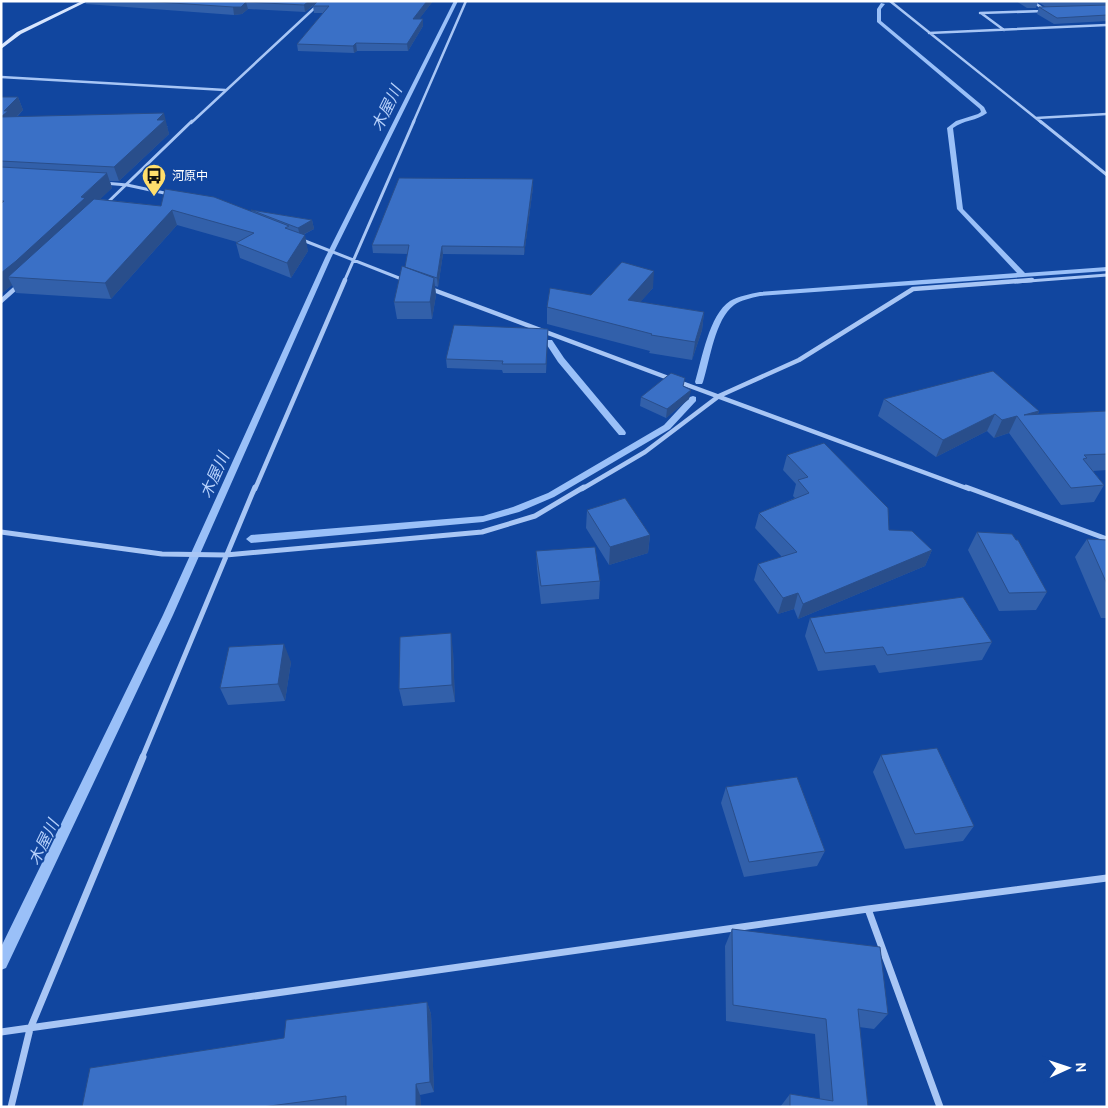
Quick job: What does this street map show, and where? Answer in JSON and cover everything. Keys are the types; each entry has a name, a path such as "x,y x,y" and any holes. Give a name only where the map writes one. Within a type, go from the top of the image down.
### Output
{"street":[{"path":"1,48 19,33 86,1"},
{"path":"99,211 225,90 322,1"},
{"path":"11,1107 30,1029 226,555 466,1"},
{"path":"890,1 1107,174"},
{"path":"1004,30 980,13 1045,10 1032,1"},
{"path":"929,33 1107,25"},
{"path":"1,77 225,90"},
{"path":"1036,118 1107,114"},
{"path":"98,183 127,185 170,194"},
{"path":"296,237 410,282"},
{"path":"1,532 162,554 226,555 482,532 535,516 645,452 719,396 799,360 913,290 1107,275"},
{"path":"1,301 22,282"},
{"path":"429,289 1107,539"},
{"path":"1,1032 868,909 1107,878"},
{"path":"868,909 940,1107"}],"building":[{"path":"142,1 309,1 304,5 246,2 241,7 233,7"},
{"path":"318,1 427,1 413,19 423,19 407,44 356,43 353,46 297,44 329,6 313,6"},
{"path":"1107,5 1107,15 1057,18 1039,7"},
{"path":"1,97 18,97 4,111 8,111 1,117"},
{"path":"164,113 157,120 165,120 114,167 1,161 1,117"},
{"path":"1,167 107,173 81,197 85,198 1,273 1,204 4,201 1,201"},
{"path":"399,178 533,179 524,247 442,246 437,278 405,267 409,245 372,245"},
{"path":"165,189 214,197 289,226 285,228 305,235 287,263 236,243 254,233 172,210 105,283 8,277 94,199 161,206"},
{"path":"251,210 312,220 298,228"},
{"path":"622,262 654,271 628,300 704,312 695,342 651,335 547,307 550,288 591,295"},
{"path":"402,266 434,278 430,302 394,302"},
{"path":"454,325 548,329 546,364 502,364 503,361 446,359"},
{"path":"993,371 1039,411 1024,415 1107,411 1107,454 1084,455 1087,458 1083,459 1104,485 1071,488 1017,416 1002,420 995,414 943,440 884,399"},
{"path":"671,373 685,378 683,386 691,390 667,409 641,397"},
{"path":"824,443 888,508 889,530 912,531 932,550 803,604 798,593 783,598 758,564 797,552 759,513 809,493 798,480 808,477 787,455"},
{"path":"625,498 650,535 610,547 587,510"},
{"path":"977,532 1012,534 1018,540 1047,592 1009,593"},
{"path":"1087,539 1107,540 1107,584"},
{"path":"595,547 600,581 541,586 536,551"},
{"path":"963,597 992,642 887,655 883,647 825,653 810,618"},
{"path":"451,633 452,685 399,689 400,637"},
{"path":"284,644 278,684 220,688 229,647"},
{"path":"937,748 974,826 915,834 881,755"},
{"path":"797,777 825,851 749,862 726,787"},
{"path":"732,929 880,947 888,1014 858,1009 868,1107 790,1107 790,1094 833,1101 826,1019 733,1005"},
{"path":"427,1002 430,1082 416,1084 416,1107 346,1107 346,1096 262,1107 82,1107 90,1068 284,1038 286,1020"}],"waterway":[{"name":"木屋川","path":"1,963 168,615 328,258 456,1"},
{"path":"883,4 879,9 879,21 982,108 984,113 980,116 958,123 950,128 960,209 1023,275"},
{"path":"699,382 711,340 720,318 731,304 749,296 1107,269"},
{"path":"549,342 561,360 622,433"},
{"path":"251,539 483,519 516,510 551,495 667,427 693,399"}],"place":[{"name":"河原中","path":"154,197"}]}
